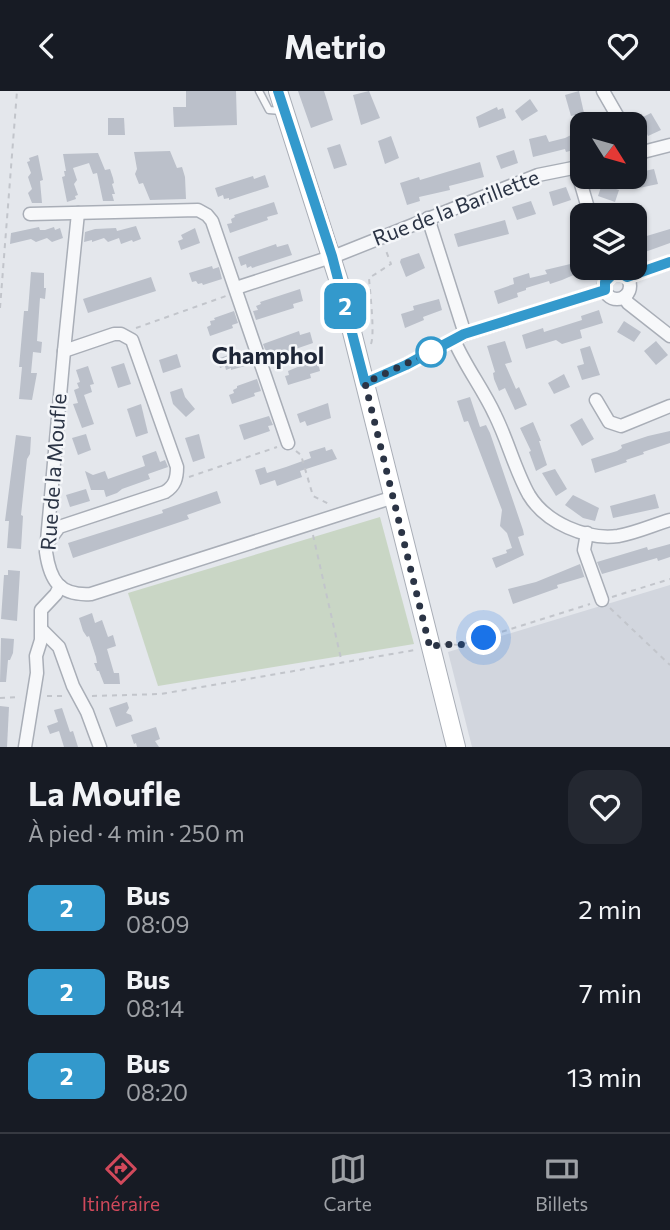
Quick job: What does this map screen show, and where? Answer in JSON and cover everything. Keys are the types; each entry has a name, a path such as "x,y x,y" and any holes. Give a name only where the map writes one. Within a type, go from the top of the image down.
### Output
{"main road":[{"path":"278,91 332,256 456,747"}],"street":[{"path":"603,91 615,112"},
{"path":"648,150 670,145"},
{"name":"Rue de la Barillette","path":"332,256 538,175 570,168"},
{"path":"30,214 198,210 207,215 212,221 289,443"},
{"name":"Rue de la Moufle","path":"60,586 53,580 47,544 78,213"},
{"path":"428,218 463,360 495,415 532,498 553,519 587,533 617,536 670,520"},
{"path":"237,292 332,256"},
{"path":"647,270 670,262"},
{"path":"606,280 605,290 615,299 624,297 630,287 628,280"},
{"path":"365,383 459,337 605,290"},
{"path":"624,297 670,336"},
{"path":"47,544 59,527 173,488 177,467 135,345 126,336 114,334 64,351"},
{"path":"596,400 609,422 621,426 670,406"},
{"path":"25,747 37,673 36,656 42,630 41,610 60,586 79,595 91,594 394,497"},
{"path":"587,533 584,550 602,600"},
{"path":"42,630 59,647 100,747"}],"lane":[{"path":"258,91 269,110 285,112"}],"path":[{"path":"0,308 17,91"},
{"path":"370,346 374,335 370,318 369,278 391,264 382,237"},
{"path":"126,336 131,330 237,292"},
{"path":"175,482 289,443 301,455 313,496 346,513"},
{"path":"310,524 342,663"},
{"path":"0,698 161,694 430,648 440,644 460,645 670,579"},
{"path":"602,600 670,665"}],"shaded area":[{"path":"670,585 670,747 472,747 448,652"}],"green space":[{"path":"380,517 414,644 158,686 128,593"}],"building":[{"path":"186,91 236,91 237,125 174,127 173,107 186,107"},
{"path":"298,91 324,91 333,120 311,128"},
{"path":"369,91 380,118 361,125 353,95"},
{"path":"579,91 584,112 570,112 565,95"},
{"path":"530,99 538,111 522,121 515,111"},
{"path":"497,107 498,110 503,108 506,118 479,128 476,117"},
{"path":"651,113 661,130 648,136 648,114"},
{"path":"108,118 124,118 125,135 108,135"},
{"path":"546,135 549,142 570,136 570,151 566,152 565,149 533,157 529,139"},
{"path":"391,136 399,158 385,164 378,141"},
{"path":"340,144 347,165 334,169 327,148"},
{"path":"514,150 518,163 501,169 496,156"},
{"path":"170,151 177,168 182,167 186,199 150,200 143,183 139,184 135,174 137,169 134,152"},
{"path":"98,153 105,170 110,169 113,178 114,201 103,201 97,173 93,174 89,163 73,168 78,195 75,196 76,199 67,202 62,177 66,171 63,154"},
{"path":"38,155 43,180 40,181 42,203 32,203 28,193 32,189 27,162 30,161 29,158"},
{"path":"480,162 484,177 449,186 450,190 419,197 420,201 407,205 400,183 419,177 420,180"},
{"path":"654,169 658,184 648,186 648,170"},
{"path":"265,175 269,187 229,200 224,199 223,195 218,197 215,188"},
{"path":"566,187 571,200 553,206 549,192"},
{"path":"600,189 619,190 615,202 598,196"},
{"path":"531,201 536,214 517,220 512,207"},
{"path":"274,202 278,214 230,233 227,224 232,223 234,215"},
{"path":"505,220 509,234 458,247 454,234"},
{"path":"136,226 141,239 121,244 119,238 108,242 104,238 84,242 85,232 116,228 117,231"},
{"path":"39,227 40,230 60,228 63,238 52,242 47,238 36,242 31,239 10,244 11,233"},
{"path":"195,228 200,243 181,250 178,241 183,239 181,235"},
{"path":"670,229 670,243 647,251 647,236"},
{"path":"276,244 277,247 288,244 292,255 252,268 247,268 246,264 241,266 238,257"},
{"path":"419,253 425,268 406,277 401,259"},
{"path":"570,264 570,277 550,284 549,281 526,288 517,293 518,297 498,304 494,291 514,284 513,278 529,273 530,278 547,274 545,270"},
{"path":"212,266 213,269 219,267 222,279 203,285 192,282 189,273"},
{"path":"31,272 44,273 46,288 45,299 40,298 37,341 42,342 41,353 33,352 31,373 37,373 32,400 19,399 24,311 28,311"},
{"path":"151,277 156,291 88,313 83,299"},
{"path":"300,289 303,301 293,304 294,308 256,320 253,311 258,310 256,306 261,304 260,302"},
{"path":"439,299 442,310 405,328 401,314 414,310 413,306"},
{"path":"599,310 603,323 580,330 582,338 562,344 556,340 526,349 522,335 543,328 544,332 582,320 581,316"},
{"path":"234,311 238,323 232,325 233,328 210,336 207,327 211,325 210,321"},
{"path":"624,321 641,332 634,342 617,332"},
{"path":"299,331 300,335 310,332 313,343 275,356 270,355 269,351 266,352 263,344"},
{"path":"505,341 512,362 505,364 516,389 519,387 527,405 515,410 505,388 499,391 487,346"},
{"path":"656,341 668,355 656,365 644,351"},
{"path":"590,346 600,375 582,380 577,366 584,364 580,349"},
{"path":"240,351 241,354 248,352 252,364 231,370 226,370 225,366 220,368 217,359"},
{"path":"177,354 181,367 163,373 159,360"},
{"path":"317,359 320,371 310,374 311,378 288,385 285,376 289,375 288,371"},
{"path":"124,363 131,384 118,388 111,367"},
{"path":"88,366 94,384 90,385 92,392 84,395 94,424 82,428 73,404 78,403 74,390 79,388 77,383 80,382 76,370"},
{"path":"564,374 570,387 554,394 548,383"},
{"path":"257,379 261,391 254,393 255,396 232,404 229,395 234,393 233,390 237,386"},
{"path":"182,388 185,397 195,409 186,417 173,404 170,392"},
{"path":"470,397 480,427 486,425 490,433 524,535 518,537 524,555 496,568 492,558 507,553 506,550 512,548 507,533 500,526 502,510 468,421 464,422 457,401"},
{"path":"328,403 331,418 307,426 305,421 300,423 297,414"},
{"path":"141,404 148,433 136,437 127,409"},
{"path":"269,416 273,425 268,426 270,431 244,440 239,425"},
{"path":"582,418 594,439 582,446 570,425"},
{"path":"533,422 547,465 536,471 529,452 531,451 520,428"},
{"path":"670,431 670,443 595,473 591,459 617,451 622,448 621,445"},
{"path":"86,434 91,450 78,455 72,438"},
{"path":"199,434 205,458 193,462 185,438"},
{"path":"16,435 31,437 21,515 21,549 7,548 9,521 5,521"},
{"path":"325,447 326,451 332,449 337,459 300,471 302,477 277,486 275,480 260,485 255,470 265,467 267,473 286,467 311,458 309,452"},
{"path":"156,451 160,462 165,460 168,467 148,474 150,479 106,497 104,490 91,490 85,471 93,475 105,471 108,479 145,466 142,456"},
{"path":"555,469 567,489 556,496 542,473"},
{"path":"86,489 90,501 70,507 66,495"},
{"path":"217,491 221,503 187,515 189,519 73,558 68,543 163,513 162,510"},
{"path":"655,494 659,508 613,518 610,506"},
{"path":"573,495 599,508 595,521 583,518 565,505"},
{"path":"670,544 670,557 658,561 657,558 602,574 597,562 647,547 648,550"},
{"path":"580,564 585,579 584,577 557,585 558,588 513,604 508,589 536,582"},
{"path":"8,570 20,571 17,621 1,619 4,575 8,575"},
{"path":"92,613 95,623 102,620 108,637 113,635 116,646 107,649 114,673 119,673 120,684 104,684 97,671 94,663 97,663 96,657 89,636 83,631 79,618"},
{"path":"1,638 14,639 6,682 0,682"},
{"path":"127,702 129,708 126,713 131,715 133,721 116,727 109,708"},
{"path":"0,706 9,707 7,747 0,747"},
{"path":"62,708 78,747 64,747 59,731 50,734 47,726 58,722 54,710"},
{"path":"156,727 160,739 155,741 159,747 137,747 136,743 134,744 131,735"}],"bus line":[{"name":"2","path":"278,91 332,256 365,383 464,334 605,290 605,282 610,275 617,273 627,277 670,262"}],"district":[{"name":"Champhol","path":"268,356"}],"route":[{"path":"431,352 365,383 430,648 440,644 460,645 484,638"}]}
